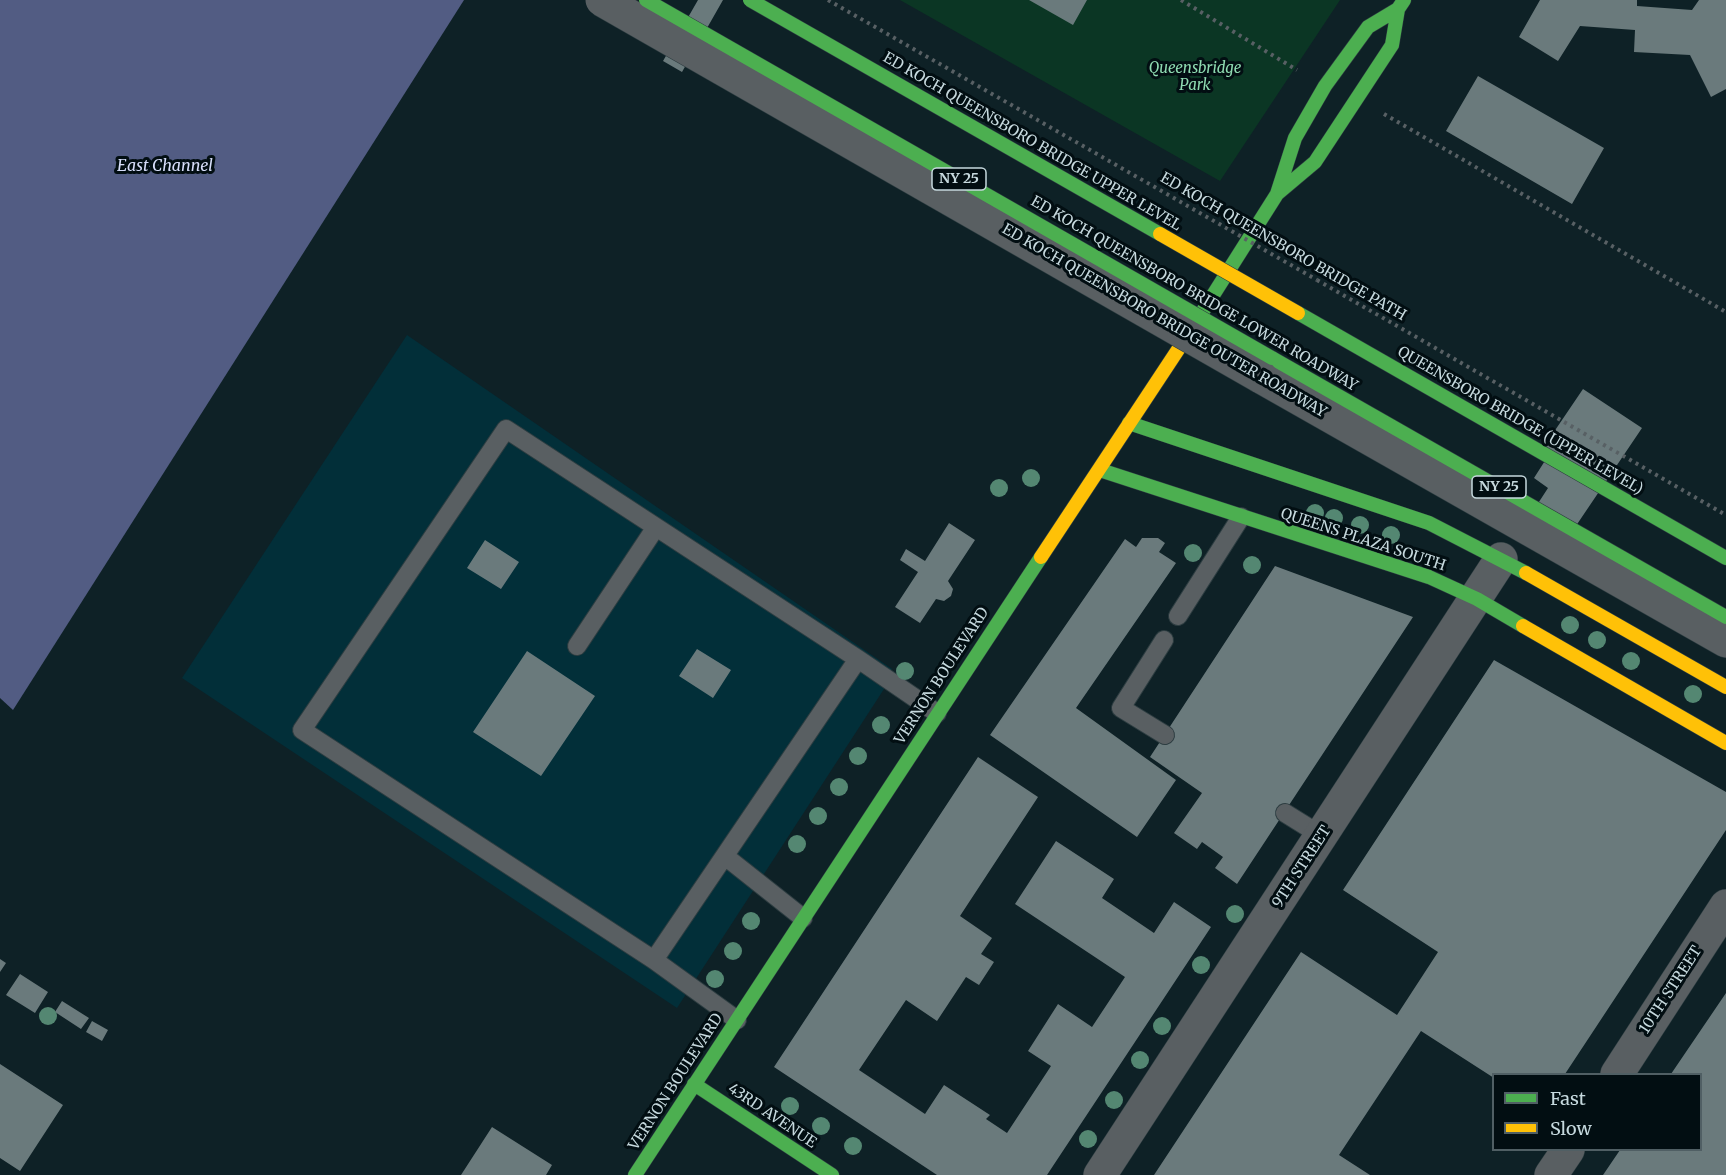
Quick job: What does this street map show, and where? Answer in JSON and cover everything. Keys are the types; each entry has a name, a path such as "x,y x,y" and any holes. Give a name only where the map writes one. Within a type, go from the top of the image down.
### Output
{"main road":[{"name":"ED KOCH QUEENSBORO BRIDGE LOWER ROADWAY","path":"646,0 1726,617"},
{"name":"ED KOCH QUEENSBORO BRIDGE UPPER LEVEL","path":"750,0 1298,313"},
{"name":"VERNON BOULEVARD","path":"1277,194 1315,162 1392,45 1401,4"},
{"name":"VERNON BOULEVARD","path":"635,1175 937,713 1220,289 1277,194 1295,138 1325,86 1368,27 1401,4"},
{"path":"1224,250 1244,262"},
{"path":"1197,296 1218,308"},
{"name":"QUEENSBORO BRIDGE (UPPER LEVEL)","path":"1298,313 1726,558"},
{"path":"1129,423 1429,523 1501,559 1726,687"},
{"name":"QUEENS PLAZA SOUTH","path":"1100,470 1429,577 1477,599 1726,743"},
{"path":"1529,488 1726,602"},
{"name":"43RD AVENUE","path":"694,1084 832,1175"}],"street":[{"name":"ED KOCH QUEENSBORO BRIDGE OUTER ROADWAY","path":"602,0 1726,641"},
{"name":"9TH STREET","path":"1100,1175 1323,836 1501,559"},
{"name":"10TH STREET","path":"1618,1073 1726,906"},
{"path":"1551,1175 1567,1151"}],"lane":[{"path":"737,1020 654,960 302,730 506,429 937,713"},
{"path":"1178,616 1241,517"},
{"path":"577,646 656,527"},
{"path":"1164,640 1121,708 1165,735"},
{"path":"654,960 726,857 858,659"},
{"path":"1286,813 1323,836"},
{"path":"726,857 803,918"}],"path":[{"name":"ED KOCH QUEENSBORO BRIDGE PATH","path":"828,0 1726,515"},
{"path":"1181,0 1304,75"},
{"path":"1387,116 1726,312"}],"shaded area":[{"path":"407,335 892,669 884,689 677,1008 182,678"}],"green space":[{"name":"Queensbridge Park","path":"900,0 1340,0 1220,181"}],"water":[{"name":"East Channel","path":"0,0 464,0 13,710 0,698"}],"building":[{"path":"698,0 723,0 682,72 663,61"},
{"path":"1029,0 1087,0 1073,25"},
{"path":"1540,0 1637,0 1637,6 1692,10 1699,0 1726,0 1726,89 1711,97 1690,55 1634,52 1635,30 1580,26 1558,61 1519,37"},
{"path":"1478,76 1604,148 1572,204 1446,131"},
{"path":"1583,389 1642,428 1559,551 1535,508 1548,488 1534,478 1548,456 1541,451"},
{"path":"949,523 975,540 948,581 953,589 951,596 944,601 936,599 920,623 895,607 918,572 900,560 906,549 925,561"},
{"path":"1142,538 1158,538 1165,543 1159,552 1176,563 1076,708 1176,780 1137,837 990,735 1125,539 1136,547"},
{"path":"485,540 519,562 501,589 467,568"},
{"path":"1275,566 1413,617 1237,884 1215,868 1223,857 1202,842 1197,849 1174,833 1202,793 1150,757"},
{"path":"697,649 731,670 713,698 679,676"},
{"path":"527,651 595,696 541,776 473,732"},
{"path":"1494,660 1726,792 1726,830 1566,1073 1492,1073 1492,1077 1421,1031 1339,1155 1370,1175 1154,1175 1301,952 1397,1015 1438,952 1343,890"},
{"path":"978,757 1038,797 960,916 992,938 981,954 994,962 979,985 966,977 937,1021 906,1000 859,1070 925,1114 944,1085 990,1115 986,1119 1007,1133 1051,1066 1028,1051 1058,1004 1092,1027 1125,977 1015,904 1056,841 1114,879 1102,898 1154,933 1174,902 1211,927 1047,1175 937,1175 774,1067"},
{"path":"0,959 6,963 0,972"},
{"path":"20,974 48,992 35,1013 6,995"},
{"path":"1726,993 1726,1175 1603,1175 1619,1151 1702,1151 1702,1073 1672,1073"},
{"path":"62,1001 89,1018 81,1029 55,1012"},
{"path":"92,1021 108,1030 102,1041 86,1032"},
{"path":"0,1064 63,1105 20,1171 0,1158"},
{"path":"492,1127 552,1165 546,1175 461,1175"}],"traffic: fast":[{"path":"646,0 1272,358"},
{"path":"750,0 1160,234"},
{"path":"1277,194 1315,162 1392,45 1398,9 1404,0"},
{"path":"1191,330 1277,194 1295,138 1325,86 1368,27 1398,9"},
{"path":"1298,313 1726,558"},
{"path":"1272,358 1726,617"},
{"path":"1129,423 1429,523 1526,573"},
{"path":"1100,470 1429,577 1477,599 1523,626"},
{"path":"635,1175 1041,557"},
{"path":"694,1084 832,1175"}],"traffic: slow":[{"path":"1160,234 1298,313"},
{"path":"1041,557 1191,330"},
{"path":"1526,573 1726,687"},
{"path":"1523,626 1726,743"}]}
